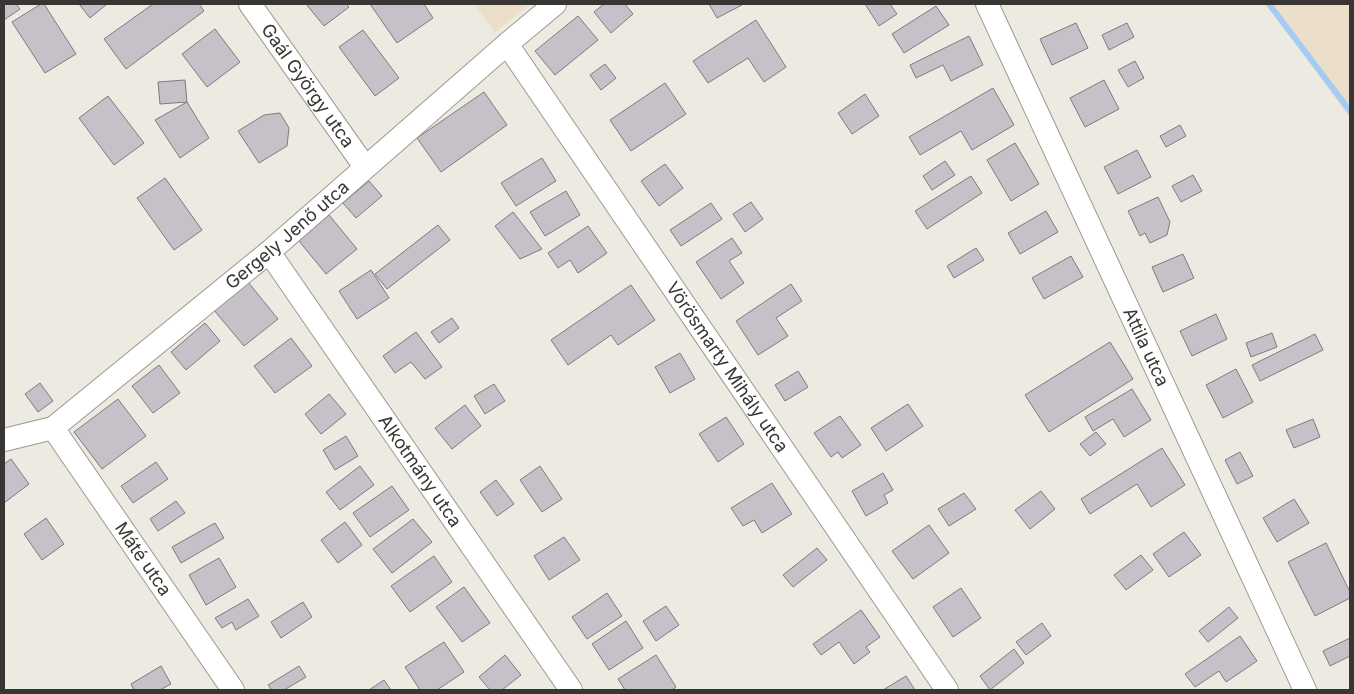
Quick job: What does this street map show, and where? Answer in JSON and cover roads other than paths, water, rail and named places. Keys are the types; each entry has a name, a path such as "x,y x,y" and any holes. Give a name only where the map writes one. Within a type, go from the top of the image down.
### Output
{"street":[{"name":"Gaál György utca","path":"250,4 365,167"},
{"name":"Attila utca","path":"987,4 1305,690"},
{"name":"Gergely Jenő utca","path":"4,440 53,428 269,252 548,6"},
{"name":"Vörösmarty Mihály utca","path":"507,44 947,690"},
{"name":"Alkotmány utca","path":"269,252 571,690"},
{"name":"Máté utca","path":"53,428 233,690"}],"waterway":[{"path":"1269,4 1350,111"}]}
